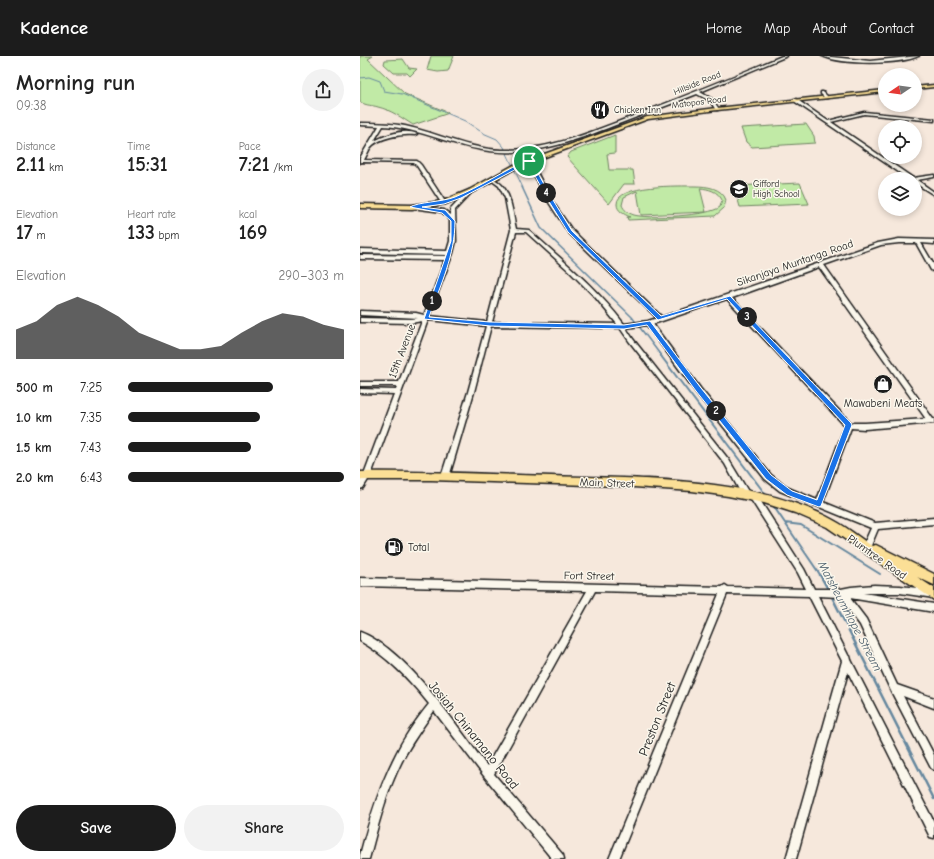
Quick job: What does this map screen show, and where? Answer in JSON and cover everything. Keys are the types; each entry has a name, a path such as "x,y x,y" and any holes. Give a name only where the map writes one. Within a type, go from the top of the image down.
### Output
{"highway":[{"name":"Main Street","path":"363,476 445,477 690,486 754,497 781,504 814,516 844,534"},
{"name":"Plumtree Road","path":"844,534 934,580"},
{"name":"Plumtree Road","path":"844,534 933,595"}],"main road":[{"path":"922,87 934,86"},
{"name":"Matopos Road","path":"460,197 516,166 641,120 717,109 878,92"},
{"path":"360,202 414,202 460,197"},
{"path":"360,206 412,207 444,203 460,197"}],"street":[{"name":"Hillside Road","path":"360,124 382,124 406,128 479,149 502,152 566,143 785,56"},
{"path":"824,56 854,61 881,62 917,56"},
{"path":"697,92 711,100 717,109"},
{"path":"822,93 826,97"},
{"path":"795,100 902,172"},
{"path":"828,122 858,114 871,113 934,120"},
{"path":"382,124 360,161 412,162 419,165 442,200"},
{"path":"368,147 379,139 397,133 409,133 435,137"},
{"path":"529,161 550,200 570,231 660,318"},
{"path":"922,178 934,176"},
{"path":"445,477 490,324 514,230 512,214 505,191 501,185 493,180"},
{"path":"922,186 934,194"},
{"name":"15th Avenue","path":"360,486 398,392 449,255 453,241 453,210 471,191"},
{"path":"412,207 444,211 453,221"},
{"path":"514,230 527,231 594,293 626,327 631,340 754,497 815,592 934,834"},
{"path":"918,241 934,270"},
{"name":"Sikanjaya Muntanga Road","path":"426,318 490,324 626,327 646,323 728,297 820,264 890,242 934,242"},
{"path":"360,251 449,255"},
{"path":"360,257 449,255"},
{"path":"820,264 932,420"},
{"path":"728,297 849,425 865,426 932,420"},
{"path":"360,313 416,314 426,318"},
{"path":"360,320 411,321 426,318"},
{"path":"646,323 768,477 790,493 875,526 934,521"},
{"path":"360,384 401,384"},
{"path":"360,391 398,392"},
{"path":"819,504 849,425"},
{"path":"868,546 875,526"},
{"name":"Fort Street","path":"360,582 725,589 839,593"},
{"path":"488,774 593,587"},
{"name":"Preston Street","path":"614,859 725,589"},
{"path":"839,593 851,590 866,590 933,595"},
{"path":"839,593 934,608"},
{"path":"839,593 863,622 894,688 934,765"},
{"name":"Josiah Chinamano Road","path":"360,636 371,642 387,655 434,704 488,774 559,859"},
{"path":"791,859 847,659"},
{"path":"894,688 934,703"},
{"path":"364,859 386,782 409,737 434,704"}],"green space":[{"path":"360,56 373,56 368,59 405,94 449,113 413,125 387,110 360,102"},
{"path":"431,56 454,56 448,71 438,72 427,70"},
{"path":"403,59 409,68 417,69 410,76 407,73 394,73 384,64 385,60"},
{"path":"806,124 814,136 815,143 752,147 746,142 741,128"},
{"path":"615,135 615,153 607,154 609,170 633,170 635,184 624,184 609,204 567,157 571,152"},
{"path":"800,183 809,204 740,207 734,186"},
{"path":"664,186 704,186 718,190 726,200 724,208 715,216 628,220 627,217 630,217 621,212 617,206 619,197 627,193 638,190","holes":["700,188 710,190 718,194 722,200 720,207 704,213 692,215 652,217 634,215 625,210 622,205 624,197 637,191 641,215 706,212"]}],"waterway":[{"name":"Matsheumhlope Stream","path":"360,78 369,77 380,81 384,91 402,94 465,121 483,133 497,139 504,147 523,188"},
{"name":"Matsheumhlope Stream","path":"522,187 541,228 632,317 662,357"},
{"name":"Matsheumhlope Stream","path":"661,356 766,495"},
{"name":"Matsheumhlope Stream","path":"772,504 821,576"},
{"path":"785,523 801,525 880,574"},
{"name":"Matsheumhlope Stream","path":"820,575 829,591"},
{"name":"Matsheumhlope Stream","path":"831,595 934,799"}],"place":[{"name":"Chicken Inn","path":"600,110"},
{"name":"Gifford High School","path":"739,189"},
{"name":"Mawabeni Meats","path":"883,384"},
{"name":"Total","path":"394,547"}],"route":[{"path":"529,161 550,200 564,223 577,240 660,318 728,297 849,425 834,460 819,504 790,493 768,477 698,390 648,323 624,327 490,324 426,318 453,241 453,221 444,211 412,207 444,203 460,197 516,166 529,161"}]}
